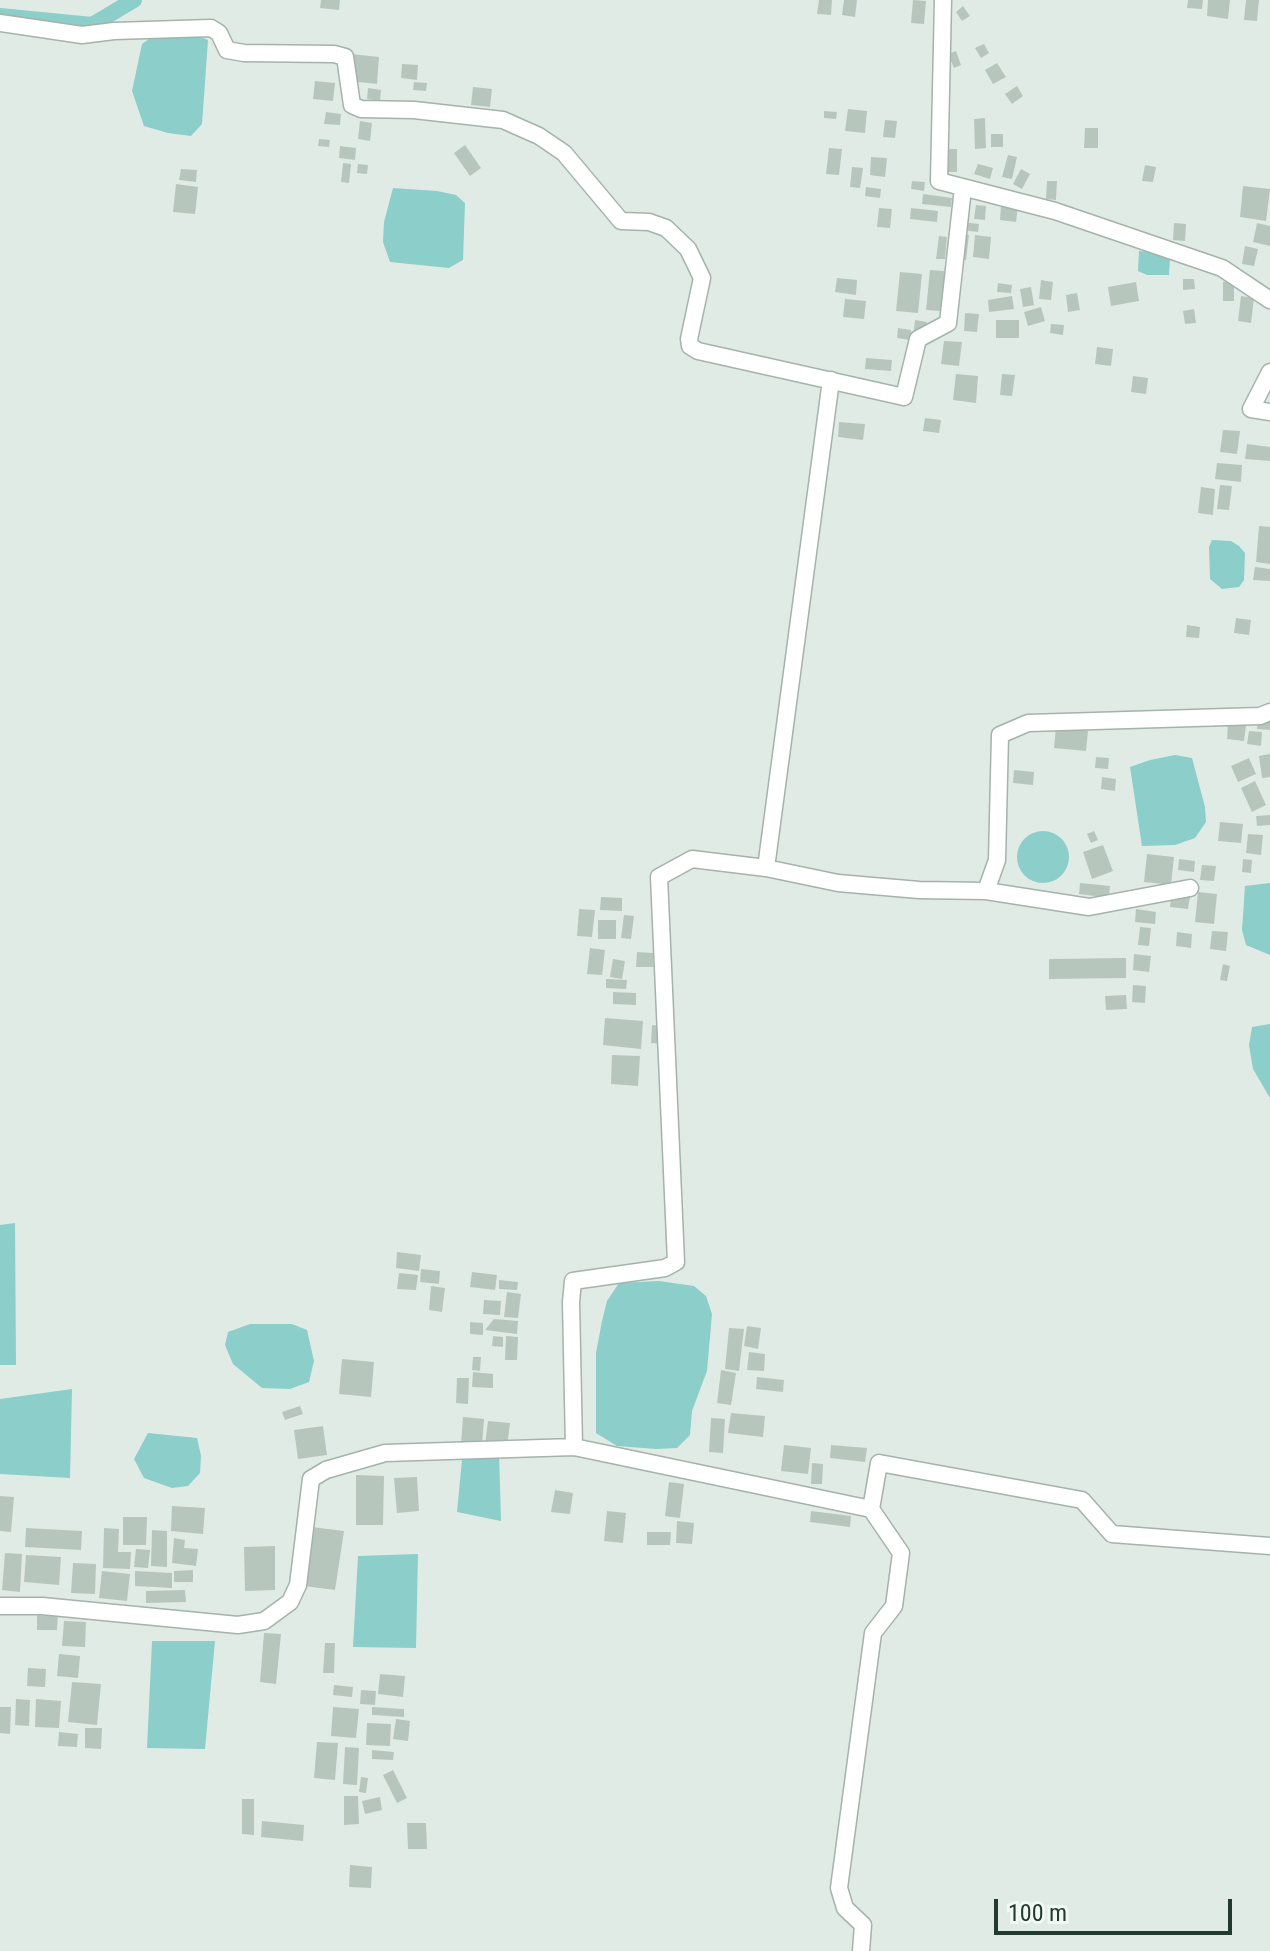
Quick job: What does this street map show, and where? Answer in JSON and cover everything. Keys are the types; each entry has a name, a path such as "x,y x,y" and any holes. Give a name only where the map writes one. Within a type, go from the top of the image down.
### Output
{"street":[{"path":"943,0 939,181 1055,211 1222,268 1270,300"},
{"path":"0,23 82,35 211,28 219,33 227,50 345,57 352,105 361,109 414,110 503,120 539,136 564,153 621,221 649,222 666,228 688,249 702,278 690,346 698,351 904,397 918,339 948,323 963,188"},
{"path":"1270,372 1251,409 1270,412"},
{"path":"766,868 831,380"},
{"path":"986,891 997,860 1000,735 1028,723 1260,716 1270,712"},
{"path":"574,1447 573,1281 665,1268 676,1262 659,877 692,859 766,868 838,883 919,890 986,891 1089,907 1190,888"},
{"path":"0,1606 42,1606 238,1625 264,1621 290,1602 298,1585 311,1479 326,1470 385,1453 574,1447 871,1509 901,1553 894,1606 873,1633 839,1888 845,1908 863,1925 861,1951"},
{"path":"871,1509 879,1463 1082,1500 1112,1534 1270,1546"}],"water":[{"path":"196,35 208,40 202,124 191,136 144,126 132,91 142,44 149,39"},
{"path":"393,188 437,191 456,195 465,203 463,260 449,268 390,262 383,242 384,222"},
{"path":"1139,251 1165,253 1170,258 1169,275 1147,275 1138,271"},
{"path":"1212,540 1231,541 1245,553 1244,580 1239,587 1222,589 1210,579 1209,547"},
{"path":"1175,755 1192,758 1206,822 1195,838 1175,845 1142,846 1130,767"},
{"path":"1043,831 1061,839 1069,857 1061,875 1043,883 1025,875 1017,857 1025,839"},
{"path":"1270,883 1270,955 1246,945 1242,930 1245,886"},
{"path":"1270,1024 1270,1098 1253,1069 1249,1045 1252,1027"},
{"path":"15,1223 16,1365 0,1365 0,1225"},
{"path":"659,1281 694,1286 706,1296 712,1314 707,1371 692,1411 690,1435 677,1448 617,1446 596,1433 596,1353 607,1301 619,1283"},
{"path":"250,1324 292,1324 307,1330 314,1361 309,1382 290,1389 262,1388 233,1364 225,1345 228,1332"},
{"path":"72,1389 70,1478 0,1474 0,1399"},
{"path":"148,1433 197,1438 201,1456 200,1473 188,1486 172,1488 144,1478 134,1459"},
{"path":"499,1453 501,1521 457,1512 462,1460"},
{"path":"418,1554 416,1648 353,1647 358,1556"},
{"path":"152,1641 215,1641 205,1749 147,1748"}],"building":[{"path":"321,0 340,0 339,10 320,8"},
{"path":"819,0 832,0 831,15 817,14"},
{"path":"844,0 857,0 855,17 842,15"},
{"path":"913,0 926,1 924,24 911,23"},
{"path":"1188,0 1203,0 1202,9 1187,8"},
{"path":"1208,0 1230,0 1228,19 1207,16"},
{"path":"1246,0 1259,0 1257,21 1244,20"},
{"path":"963,6 970,16 962,21 956,12"},
{"path":"984,44 989,53 981,58 975,48"},
{"path":"956,51 961,65 954,68 948,54"},
{"path":"351,54 379,57 377,84 349,81"},
{"path":"997,63 1006,77 993,84 985,70"},
{"path":"402,64 418,65 417,80 401,78"},
{"path":"315,81 335,83 333,101 313,99"},
{"path":"414,82 427,83 426,91 413,90"},
{"path":"1017,86 1023,96 1012,104 1005,94"},
{"path":"473,87 492,89 490,107 471,105"},
{"path":"368,88 381,90 380,101 367,99"},
{"path":"848,109 867,111 865,133 845,131"},
{"path":"824,111 837,112 836,119 824,118"},
{"path":"326,112 341,114 340,125 324,124"},
{"path":"985,118 986,148 975,149 974,119"},
{"path":"885,120 897,121 895,138 883,137"},
{"path":"360,121 372,123 370,141 358,139"},
{"path":"1085,128 1098,128 1098,148 1084,148"},
{"path":"991,134 1003,134 1003,147 991,147"},
{"path":"319,139 330,140 329,147 318,146"},
{"path":"465,145 481,168 470,176 454,153"},
{"path":"340,146 356,148 355,160 339,158"},
{"path":"829,148 842,149 839,175 826,174"},
{"path":"944,149 957,149 957,172 944,172"},
{"path":"1008,155 1017,157 1012,179 1002,177"},
{"path":"871,157 887,158 885,177 870,175"},
{"path":"343,163 351,164 349,183 341,182"},
{"path":"358,164 368,165 367,174 357,173"},
{"path":"978,164 993,168 990,179 974,174"},
{"path":"1145,165 1156,167 1153,182 1142,181"},
{"path":"852,167 863,168 860,188 850,187"},
{"path":"181,169 197,170 196,182 179,180"},
{"path":"1021,169 1030,174 1022,189 1013,184"},
{"path":"912,181 925,182 924,191 911,189"},
{"path":"1047,181 1057,181 1056,200 1046,199"},
{"path":"176,184 198,187 195,214 173,212"},
{"path":"1243,186 1270,189 1266,221 1240,217"},
{"path":"866,187 881,189 880,198 865,196"},
{"path":"923,194 952,198 951,207 922,204"},
{"path":"1001,204 1018,206 1016,222 1000,220"},
{"path":"976,205 986,206 985,220 974,219"},
{"path":"879,208 892,209 890,228 877,227"},
{"path":"911,208 938,211 937,222 910,219"},
{"path":"962,222 979,224 978,232 962,230"},
{"path":"1174,223 1186,224 1185,241 1173,240"},
{"path":"1257,223 1270,226 1270,246 1253,242"},
{"path":"960,234 969,235 966,260 958,259"},
{"path":"975,235 991,237 989,259 973,257"},
{"path":"939,236 947,237 945,259 936,259"},
{"path":"1245,246 1258,249 1254,266 1242,264"},
{"path":"930,270 945,271 941,311 926,310"},
{"path":"900,272 922,274 918,313 896,311"},
{"path":"837,278 857,280 856,295 835,292"},
{"path":"1183,279 1194,279 1195,289 1183,290"},
{"path":"1041,280 1053,282 1051,300 1039,299"},
{"path":"1234,281 1234,301 1223,301 1223,282"},
{"path":"1136,282 1139,301 1111,306 1108,287"},
{"path":"998,283 1012,285 1011,293 997,292"},
{"path":"1031,287 1034,305 1023,307 1020,289"},
{"path":"1077,293 1080,310 1068,312 1066,295"},
{"path":"1012,296 1014,309 989,312 988,300"},
{"path":"1241,296 1254,298 1251,323 1238,321"},
{"path":"845,299 866,301 864,319 843,317"},
{"path":"1041,307 1045,321 1028,326 1024,312"},
{"path":"1194,309 1196,323 1185,324 1183,311"},
{"path":"965,313 979,314 977,332 964,331"},
{"path":"915,320 927,322 926,331 914,330"},
{"path":"996,320 1019,320 1019,338 996,338"},
{"path":"1051,324 1064,325 1063,335 1050,333"},
{"path":"898,328 911,330 910,340 897,338"},
{"path":"944,341 962,342 959,366 941,364"},
{"path":"1097,347 1113,349 1111,366 1095,364"},
{"path":"866,358 892,360 891,371 865,369"},
{"path":"956,374 978,376 976,403 953,400"},
{"path":"1002,374 1015,375 1012,396 1000,395"},
{"path":"1133,376 1148,378 1146,394 1131,392"},
{"path":"925,418 941,420 939,433 923,431"},
{"path":"839,422 865,424 863,440 838,437"},
{"path":"1223,430 1240,431 1237,454 1220,452"},
{"path":"1247,444 1270,447 1270,461 1245,459"},
{"path":"1217,463 1242,465 1241,482 1215,479"},
{"path":"1220,485 1232,486 1229,510 1217,509"},
{"path":"1201,487 1215,489 1213,515 1198,513"},
{"path":"1259,526 1270,527 1270,564 1256,562"},
{"path":"1255,567 1270,569 1270,581 1253,580"},
{"path":"1236,618 1251,620 1249,635 1234,633"},
{"path":"1187,625 1200,627 1199,638 1186,637"},
{"path":"1258,720 1270,721 1270,730 1257,729"},
{"path":"1228,723 1246,725 1244,741 1227,739"},
{"path":"1056,727 1088,731 1086,751 1054,748"},
{"path":"1249,731 1262,732 1261,746 1247,744"},
{"path":"1270,754 1270,777 1262,778 1259,756"},
{"path":"1096,757 1109,758 1108,769 1095,768"},
{"path":"1249,758 1256,774 1238,782 1231,766"},
{"path":"1014,770 1034,772 1033,785 1013,783"},
{"path":"1102,777 1116,779 1115,791 1101,789"},
{"path":"1255,781 1266,805 1252,812 1241,788"},
{"path":"1270,815 1270,825 1257,826 1256,816"},
{"path":"1220,822 1243,824 1241,843 1218,841"},
{"path":"1094,831 1098,840 1091,843 1087,834"},
{"path":"1248,834 1263,835 1261,855 1246,853"},
{"path":"1103,845 1113,871 1092,879 1083,852"},
{"path":"1147,854 1174,857 1171,885 1144,882"},
{"path":"1179,859 1195,861 1194,872 1178,870"},
{"path":"1243,859 1252,860 1251,873 1242,872"},
{"path":"1202,865 1216,866 1214,881 1200,880"},
{"path":"1080,883 1110,886 1109,898 1079,894"},
{"path":"1198,892 1217,894 1214,924 1195,922"},
{"path":"1171,895 1190,897 1188,909 1170,907"},
{"path":"601,897 622,898 622,911 600,910"},
{"path":"579,909 595,910 592,937 577,936"},
{"path":"1136,909 1156,912 1155,924 1135,922"},
{"path":"624,915 634,916 631,939 621,938"},
{"path":"598,920 616,920 616,939 598,939"},
{"path":"1140,927 1151,928 1149,946 1138,945"},
{"path":"1212,931 1228,932 1226,951 1210,949"},
{"path":"1177,932 1192,934 1191,948 1176,946"},
{"path":"590,948 605,950 602,975 587,974"},
{"path":"637,952 653,953 653,967 636,967"},
{"path":"1134,954 1151,956 1149,972 1133,970"},
{"path":"1126,958 1126,978 1049,979 1049,959"},
{"path":"613,959 625,961 622,979 610,977"},
{"path":"1223,964 1230,966 1227,981 1220,980"},
{"path":"606,979 627,980 626,989 606,988"},
{"path":"1133,985 1146,986 1145,1003 1132,1002"},
{"path":"613,992 636,993 636,1005 613,1004"},
{"path":"1126,995 1127,1009 1106,1010 1105,996"},
{"path":"605,1018 643,1021 641,1049 603,1045"},
{"path":"652,1025 663,1026 663,1044 651,1043"},
{"path":"612,1055 640,1056 638,1086 611,1084"},
{"path":"397,1252 421,1255 419,1271 396,1268"},
{"path":"421,1269 440,1271 439,1284 420,1282"},
{"path":"472,1272 497,1275 495,1290 470,1287"},
{"path":"399,1273 418,1275 416,1290 397,1289"},
{"path":"499,1280 518,1282 517,1290 499,1289"},
{"path":"431,1286 445,1288 442,1312 429,1310"},
{"path":"507,1292 521,1294 518,1318 504,1317"},
{"path":"484,1300 501,1301 500,1315 483,1314"},
{"path":"494,1319 518,1321 517,1334 485,1330"},
{"path":"470,1322 483,1323 483,1335 470,1334"},
{"path":"747,1326 761,1328 758,1349 744,1346"},
{"path":"729,1328 744,1329 739,1371 725,1369"},
{"path":"493,1336 503,1337 503,1347 492,1346"},
{"path":"506,1336 518,1337 517,1360 505,1360"},
{"path":"749,1352 765,1354 764,1371 747,1370"},
{"path":"473,1357 481,1357 480,1371 472,1370"},
{"path":"342,1359 374,1362 371,1397 339,1394"},
{"path":"721,1370 736,1373 731,1405 717,1403"},
{"path":"473,1372 493,1374 493,1388 472,1387"},
{"path":"757,1377 784,1380 783,1392 756,1389"},
{"path":"457,1378 469,1378 468,1404 456,1403"},
{"path":"300,1406 303,1414 285,1420 282,1412"},
{"path":"731,1413 765,1416 763,1437 728,1433"},
{"path":"463,1417 484,1419 482,1446 461,1444"},
{"path":"711,1418 725,1419 723,1453 709,1452"},
{"path":"488,1421 510,1423 507,1446 485,1444"},
{"path":"323,1426 327,1455 298,1459 294,1430"},
{"path":"784,1445 811,1448 808,1474 781,1471"},
{"path":"831,1445 867,1448 865,1462 830,1458"},
{"path":"812,1463 823,1464 822,1484 811,1484"},
{"path":"356,1475 384,1476 383,1525 356,1525"},
{"path":"417,1477 419,1511 397,1513 394,1478"},
{"path":"669,1482 684,1484 680,1518 665,1516"},
{"path":"555,1490 573,1493 570,1514 551,1512"},
{"path":"0,1496 14,1497 11,1532 0,1531"},
{"path":"172,1506 205,1508 203,1534 171,1531"},
{"path":"607,1511 626,1513 623,1543 604,1541"},
{"path":"811,1511 851,1516 850,1527 810,1522"},
{"path":"123,1517 147,1517 146,1545 123,1545"},
{"path":"677,1521 694,1523 692,1544 676,1543"},
{"path":"312,1527 344,1531 335,1590 304,1586"},
{"path":"26,1528 82,1531 81,1550 25,1547"},
{"path":"104,1528 119,1529 118,1552 131,1552 130,1569 103,1568"},
{"path":"152,1530 167,1531 167,1567 151,1566"},
{"path":"647,1532 671,1532 670,1545 647,1545"},
{"path":"174,1538 185,1540 184,1548 198,1549 196,1566 172,1563"},
{"path":"275,1546 275,1590 245,1591 244,1547"},
{"path":"136,1549 150,1550 148,1568 134,1567"},
{"path":"5,1553 22,1554 20,1592 2,1590"},
{"path":"26,1555 61,1557 59,1585 24,1582"},
{"path":"73,1563 96,1564 95,1594 71,1593"},
{"path":"193,1570 193,1582 174,1582 174,1571"},
{"path":"102,1571 130,1574 127,1601 99,1598"},
{"path":"135,1571 172,1573 172,1588 135,1586"},
{"path":"185,1590 186,1602 146,1603 146,1591"},
{"path":"37,1615 58,1616 57,1630 37,1630"},
{"path":"64,1621 86,1622 85,1647 62,1646"},
{"path":"264,1633 281,1634 276,1684 260,1682"},
{"path":"325,1643 335,1643 334,1673 323,1673"},
{"path":"59,1654 80,1656 78,1678 57,1676"},
{"path":"28,1668 46,1669 45,1687 27,1686"},
{"path":"380,1674 405,1676 403,1697 378,1694"},
{"path":"72,1682 101,1684 97,1725 68,1722"},
{"path":"334,1685 353,1687 352,1697 333,1695"},
{"path":"361,1690 376,1691 375,1705 360,1704"},
{"path":"16,1699 30,1700 29,1726 15,1725"},
{"path":"36,1699 61,1701 59,1728 35,1727"},
{"path":"0,1707 11,1707 10,1734 0,1733"},
{"path":"333,1707 359,1709 356,1738 331,1736"},
{"path":"372,1707 404,1709 404,1717 372,1715"},
{"path":"396,1719 410,1721 408,1741 393,1739"},
{"path":"367,1723 391,1724 390,1746 366,1745"},
{"path":"85,1728 102,1728 101,1749 85,1748"},
{"path":"59,1732 78,1734 77,1747 58,1746"},
{"path":"317,1742 338,1743 335,1780 314,1778"},
{"path":"345,1747 359,1748 357,1785 343,1784"},
{"path":"372,1750 394,1752 393,1760 372,1759"},
{"path":"393,1770 407,1798 397,1803 383,1775"},
{"path":"361,1777 368,1778 366,1793 359,1792"},
{"path":"344,1796 358,1796 359,1824 344,1825"},
{"path":"380,1797 382,1810 365,1814 362,1801"},
{"path":"242,1799 254,1799 254,1835 242,1834"},
{"path":"262,1821 304,1825 303,1841 261,1837"},
{"path":"407,1823 426,1823 427,1849 408,1849"},
{"path":"350,1865 372,1867 371,1888 349,1887"}],"waterway":[{"path":"0,16 92,25 134,0"}]}
